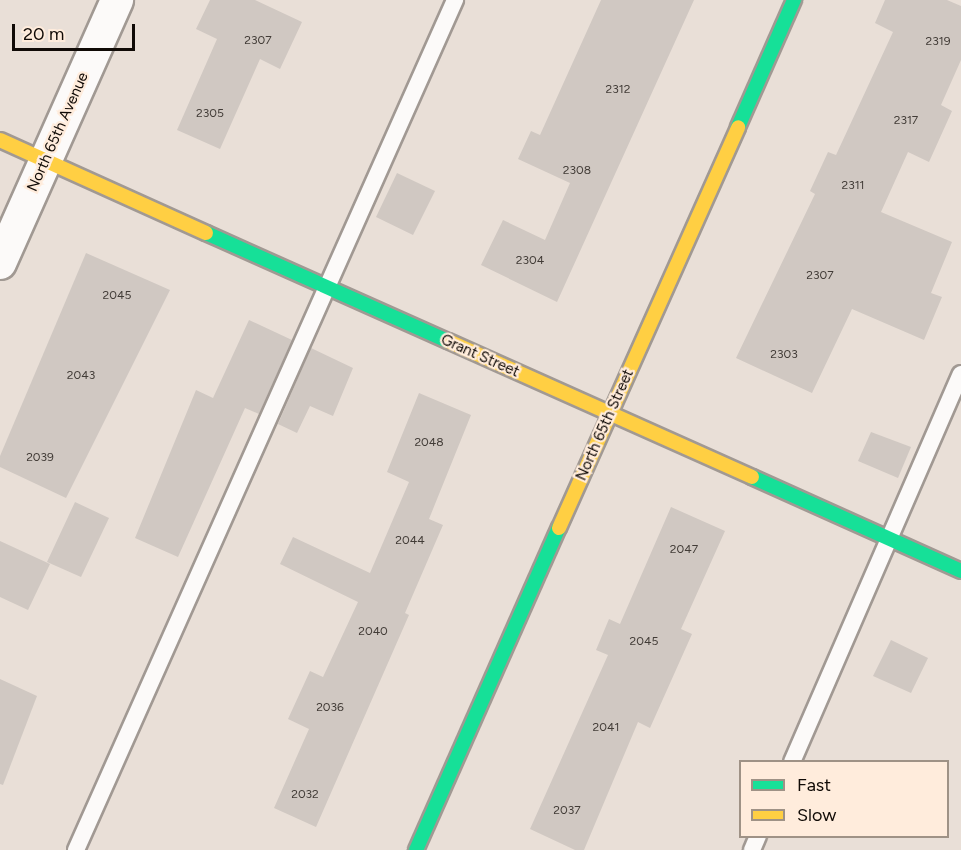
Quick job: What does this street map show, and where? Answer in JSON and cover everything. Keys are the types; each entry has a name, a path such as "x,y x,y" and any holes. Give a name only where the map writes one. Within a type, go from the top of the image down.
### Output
{"street":[{"name":"North 65th Avenue","path":"0,263 117,0"},
{"name":"North 65th Street","path":"416,850 794,0"},
{"name":"Grant Street","path":"0,140 961,571"}],"lane":[{"path":"76,850 455,0"},
{"path":"793,760 865,585 891,539 961,374"}],"building":[{"path":"210,0 255,0 302,22 280,69 260,59 220,149 177,130 217,39 196,29"},
{"path":"601,0 694,0 557,302 481,265 503,220 545,240 570,183 518,159 531,131 540,135"},
{"path":"885,0 947,0 961,6 961,60 941,105 952,111 929,162 908,152 881,212 952,242 931,293 942,297 924,340 852,309 812,393 736,358 815,194 810,191 828,152 836,155 893,32 875,23"},
{"path":"397,173 435,191 413,235 376,217"},
{"path":"86,253 170,290 66,498 0,467 0,456"},
{"path":"249,320 292,340 259,414 245,408 178,557 135,538 196,390 213,398"},
{"path":"311,348 353,368 333,416 310,406 297,433 278,424"},
{"path":"419,393 471,415 429,519 443,525 405,613 409,615 316,827 274,808 309,729 288,719 310,671 323,677 358,602 280,564 293,537 370,573 409,482 387,472"},
{"path":"871,432 911,447 898,478 858,461"},
{"path":"75,502 109,518 81,577 47,562"},
{"path":"671,507 725,531 681,629 692,634 650,728 638,722 584,850 575,850 530,829 608,655 596,650 609,619 620,624"},
{"path":"0,541 50,564 28,610 0,597"},
{"path":"891,640 928,658 911,693 873,676"},
{"path":"0,679 37,696 3,785 0,784"}],"traffic: fast":[{"path":"738,127 794,0"},
{"path":"206,233 448,341"},
{"path":"752,477 961,571"},
{"path":"416,850 559,528"}],"traffic: slow":[{"path":"559,528 738,127"},
{"path":"0,140 206,233"},
{"path":"448,341 752,477"}]}
